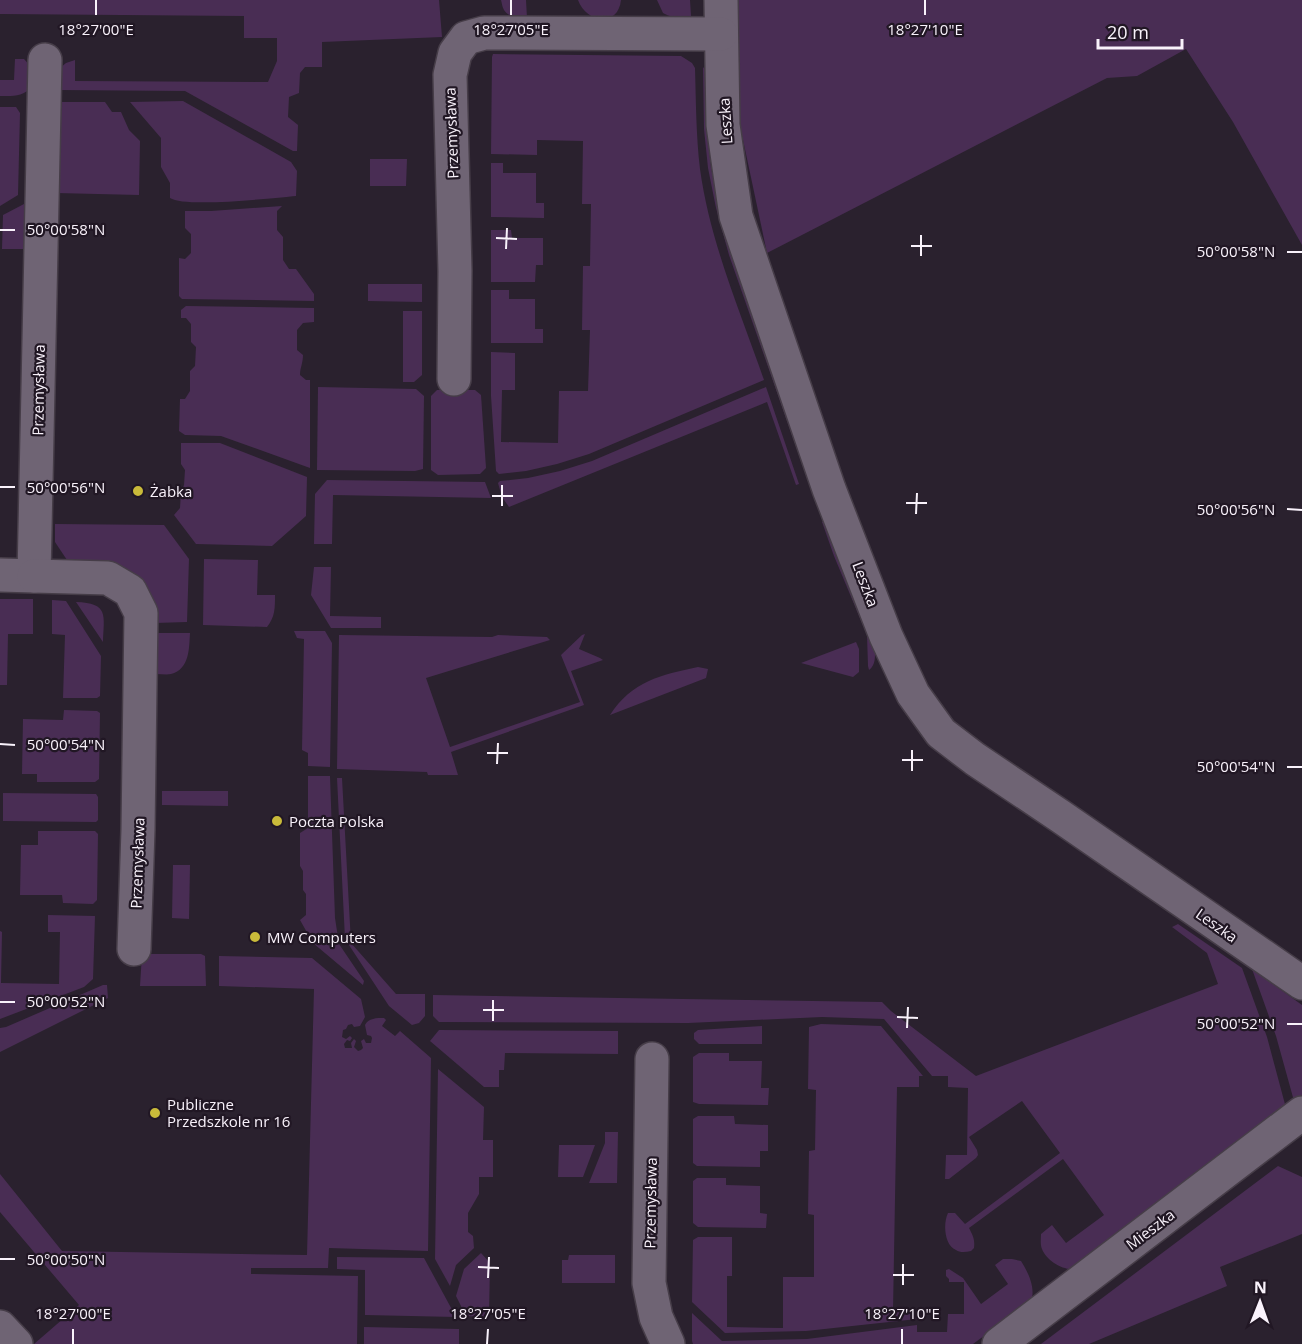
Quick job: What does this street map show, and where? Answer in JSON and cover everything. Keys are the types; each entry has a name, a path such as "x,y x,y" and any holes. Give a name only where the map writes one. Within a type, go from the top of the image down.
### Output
{"street":[{"name":"Leszka","path":"721,0 723,125 736,216 828,489 886,636 913,694 941,733 975,759 1302,983"},
{"name":"Przemysława","path":"454,379 455,271 450,75 455,53 466,38 484,33 721,34"},
{"name":"Przemysława","path":"34,576 45,60"},
{"name":"Przemysława","path":"0,575 108,578 130,591 141,613 134,949"},
{"name":"Przemysława","path":"652,1059 649,1283 656,1317 668,1344"},
{"name":"Mieszka","path":"999,1344 1302,1113"},
{"path":"0,1327 15,1344"}],"shaded area":[{"path":"0,0 439,0 442,37 322,42 322,67 305,67 300,73 299,93 289,97 288,117 298,125 297,151 293,151 185,91 57,90 60,68 75,60 75,81 268,82 277,61 277,38 244,38 244,16 0,14"},
{"path":"501,0 526,0 527,18 518,18 508,14 503,9"},
{"path":"578,0 621,0 619,9 614,15 601,19 588,14"},
{"path":"657,0 690,0 691,16 680,18 667,15 663,13"},
{"path":"737,0 1302,0 1302,245 1233,122 1186,49 1137,76 1107,78 767,253 739,121"},
{"path":"493,54 681,56 692,63 695,68 700,169 711,223 718,250 764,380 589,454 526,471 499,474 496,471 491,396 491,352 515,353 515,390 502,390 501,442 558,443 559,391 588,391 590,330 582,330 583,266 590,266 591,204 582,204 583,141 537,140 537,155 491,154"},
{"path":"15,59 24,59 32,68 33,86 18,95 0,96 0,80 14,80"},
{"path":"703,67 706,71 707,129 711,168 719,207 810,480 808,481 729,255 716,208 708,168 704,129"},
{"path":"183,101 291,162 297,171 296,196 210,202 179,201 170,198 170,183 161,167 161,138 130,102"},
{"path":"57,102 105,102 112,112 121,112 129,130 140,141 139,195 56,193"},
{"path":"0,107 16,107 20,113 18,195 0,206"},
{"path":"370,159 407,159 406,186 370,186"},
{"path":"491,163 503,163 503,173 536,173 536,203 544,203 544,218 491,217"},
{"path":"24,204 32,204 29,245 23,249 2,249 3,215"},
{"path":"282,206 277,211 277,230 283,237 283,260 289,269 296,269 314,294 314,301 182,299 179,296 179,258 185,259 191,253 191,234 185,228 185,211"},
{"path":"491,230 511,230 512,238 543,238 543,265 536,265 535,282 491,282"},
{"path":"368,284 422,284 422,302 368,301"},
{"path":"491,290 509,290 509,299 535,299 535,329 543,329 543,343 491,343"},
{"path":"186,306 314,308 314,322 303,323 297,330 297,350 303,355 300,375 310,380 310,468 221,436 185,435 179,431 180,399 185,399 190,391 190,371 195,366 196,347 191,342 191,324 186,318 181,318 181,310"},
{"path":"403,311 422,311 422,375 414,382 403,382"},
{"path":"318,387 416,389 424,396 423,469 415,471 317,470"},
{"path":"766,387 799,484 796,485 767,402 509,507 502,497 498,483 500,481 528,478 592,461"},
{"path":"437,390 475,390 481,395 486,468 480,474 438,475 431,470 431,396"},
{"path":"181,443 220,443 307,477 306,516 272,546 196,544 174,515 180,508 184,485 185,470 181,464"},
{"path":"327,480 485,482 491,498 333,495 332,544 314,544 315,494"},
{"path":"825,521 836,555 875,648 874,663 869,670 867,635 834,556 822,522"},
{"path":"55,524 164,525 189,559 187,622 155,623 76,568 67,560 55,542"},
{"path":"204,559 258,560 257,595 275,595 272,620 267,627 203,625"},
{"path":"314,567 331,567 330,616 381,617 381,628 331,628 311,595"},
{"path":"0,599 33,599 33,634 8,634 7,685 0,685"},
{"path":"52,600 66,601 101,656 100,696 97,698 63,698 65,635 52,634"},
{"path":"76,602 94,605 102,612 103,642"},
{"path":"294,631 325,631 332,643 330,767 308,766 308,753 302,750 304,639 297,638"},
{"path":"156,633 190,633 187,657 182,668 169,674 156,674"},
{"path":"585,634 579,649 603,660 571,671 584,705 451,752 458,775 337,769 339,635 492,637 498,635 547,637 550,640 426,678 450,747 580,702 561,655"},
{"path":"856,642 859,649 859,672 853,677 801,663"},
{"path":"698,667 708,669 706,678 610,715 628,694 648,681"},
{"path":"64,710 100,713 99,779 95,782 37,782 37,774 22,774 23,719 63,720"},
{"path":"308,776 330,776 335,918 339,944 364,981 363,985 313,943 300,920 306,915 306,894 303,890 303,871 300,866 300,833 308,828"},
{"path":"337,778 342,778 351,943 396,994 425,994 425,1016 419,1023 412,1025 389,1006 345,939"},
{"path":"162,791 228,791 228,806 162,805"},
{"path":"3,793 96,794 98,820 96,822 3,821"},
{"path":"38,831 95,831 98,834 97,900 93,904 63,903 62,895 20,895 21,845 38,845"},
{"path":"173,865 190,865 189,919 172,918"},
{"path":"48,915 95,916 93,979 84,987 0,1019 0,931 2,932 1,983 59,984 60,932 48,932"},
{"path":"1178,924 1242,968 1267,1037 1286,1108 1073,1269 1059,1266 1047,1257 1041,1247 1041,1234 1052,1225 1066,1243 1104,1215 1063,1159 969,1228 974,1242 974,1248 971,1251 959,1252 949,1244 945,1228 948,1213 955,1213 965,1224 1060,1153 1022,1101 969,1137 978,1155 949,1179 945,1179 946,1155 967,1155 968,1088 948,1087 948,1076 932,1076 884,1019 822,1017 688,1023 439,1022 433,1016 433,995 882,1002 976,1076 1218,984 1207,953 1172,927"},
{"path":"142,954 201,954 205,956 206,986 140,986"},
{"path":"219,956 312,958 361,999 365,1017 360,1026 354,1027 352,1024 343,1030 342,1037 352,1038 344,1044 345,1048 352,1048 351,1043 354,1039 356,1041 354,1047 358,1051 363,1048 361,1041 364,1039 366,1043 371,1043 372,1038 367,1035 366,1023 376,1018 384,1018 386,1020 382,1026 395,1036 400,1031 431,1058 428,1251 329,1248 328,1268 251,1268 251,1274 358,1276 357,1344 34,1344 79,1305 0,1212 0,1174 62,1251 307,1255 314,989 219,986"},
{"path":"1252,969 1302,1005 1302,1095 1294,1101 1276,1036"},
{"path":"107,985 108,998 0,1052 0,1028"},
{"path":"821,1024 881,1026 923,1076 919,1076 919,1087 897,1087 893,1311 911,1311 917,1319 806,1331 725,1333 692,1302 693,1240 698,1237 732,1237 732,1276 727,1276 727,1327 783,1328 783,1277 814,1277 814,1215 808,1214 809,1151 815,1150 816,1090 808,1089 809,1027"},
{"path":"762,1026 762,1044 699,1044 694,1039 694,1033 698,1030"},
{"path":"439,1030 618,1031 618,1054 505,1053 504,1070 499,1070 499,1087 484,1087 430,1041"},
{"path":"699,1053 729,1053 729,1061 762,1061 761,1088 769,1088 768,1105 693,1102 693,1057"},
{"path":"438,1069 484,1107 483,1140 493,1140 493,1177 479,1177 479,1194 468,1213 468,1232 473,1236 474,1248 456,1265 450,1286 435,1259"},
{"path":"698,1116 734,1116 735,1124 768,1125 768,1151 760,1151 760,1167 697,1166 693,1163 693,1119"},
{"path":"605,1132 618,1132 617,1183 589,1183 605,1143"},
{"path":"559,1145 595,1145 583,1177 558,1177"},
{"path":"1278,1166 1302,1177 1302,1234 1220,1267 1227,1286 1089,1344 1041,1344"},
{"path":"697,1178 726,1178 726,1185 760,1186 760,1213 767,1214 766,1228 698,1227 693,1223 693,1181"},
{"path":"481,1253 490,1263 489,1317 466,1316 456,1296 464,1269"},
{"path":"569,1255 615,1255 615,1283 562,1283 562,1260 568,1260"},
{"path":"337,1257 424,1258 456,1317 365,1315 365,1270 337,1269"},
{"path":"1003,1259 1021,1261 1032,1286 1031,1301 973,1344 693,1344 692,1341 692,1313 722,1341 807,1339 917,1325 917,1332 947,1332 948,1314 964,1314 964,1282 949,1282 946,1270 949,1269 963,1278 981,1304 1008,1284 995,1265"},
{"path":"364,1327 459,1329 459,1344 364,1344"}],"place":[{"name":"Żabka","path":"138,491"},
{"name":"Poczta Polska","path":"277,821"},
{"name":"MW Computers","path":"255,937"},
{"name":"Publiczne Przedszkole nr 16","path":"155,1113"}]}
